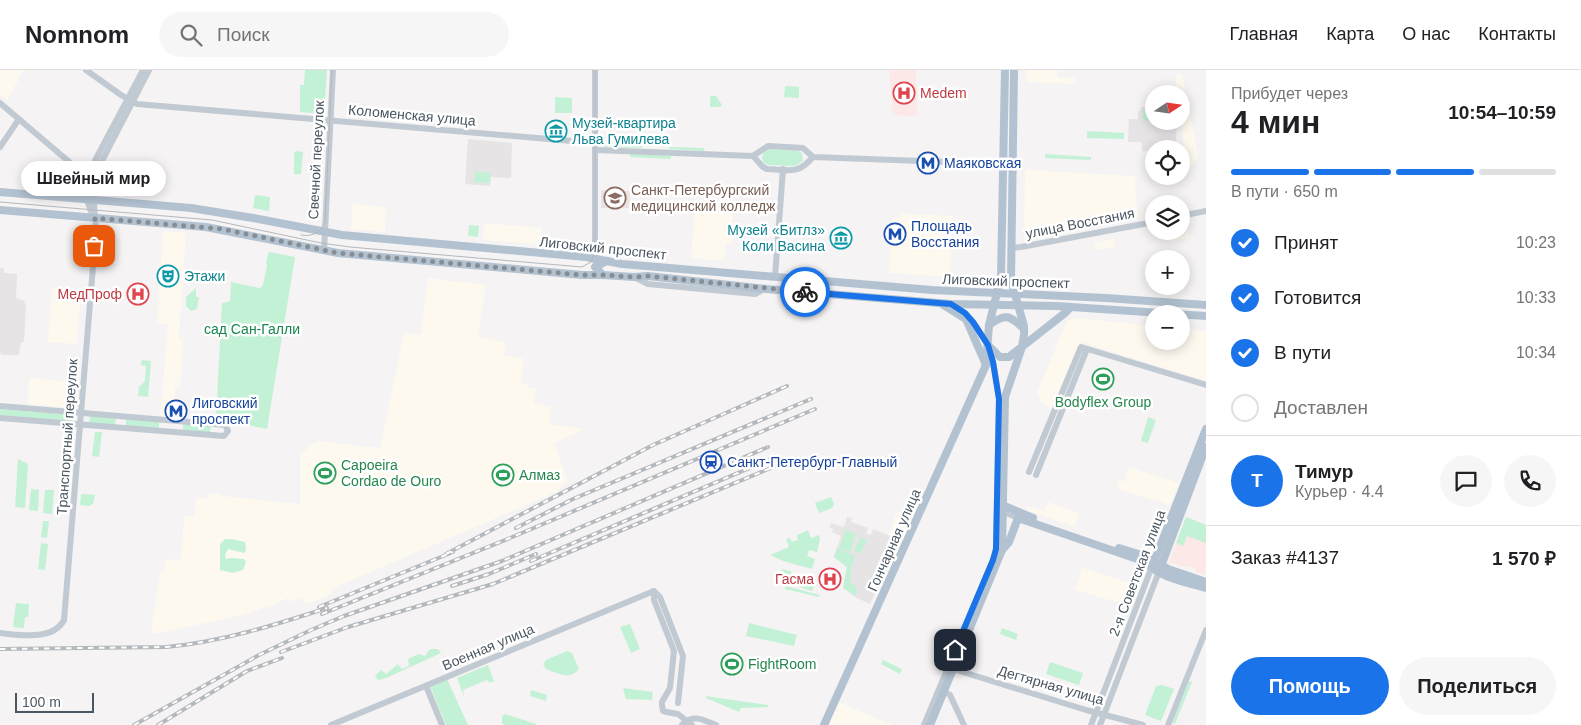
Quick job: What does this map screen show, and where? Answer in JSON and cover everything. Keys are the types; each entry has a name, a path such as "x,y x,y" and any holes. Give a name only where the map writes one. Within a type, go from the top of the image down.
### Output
{"main road":[{"path":"986,365 989,325 1001,277 1004,70"},
{"path":"1002,550 1001,507 1005,398 1022,347 1024,329 1011,280 1014,70"},
{"name":"Лиговский проспект","path":"0,192 222,212 325,233 597,269 634,277 648,276 766,289 941,304 1071,306 1204,316"},
{"name":"Лиговский проспект","path":"0,210 222,229 324,251 578,275 597,269 607,262 932,290 997,292 1206,305"},
{"path":"861,297 862,284"},
{"path":"994,305 1013,293"},
{"path":"941,304 966,319 986,365"},
{"path":"988,345 996,355 1002,358 1012,356 1071,306"},
{"path":"989,325 1005,316 1024,329"},
{"name":"Гончарная улица","path":"824,725 986,365"},
{"name":"2-я Советская улица","path":"1156,567 1206,429"},
{"name":"2-я Советская улица","path":"1156,567 1206,447"},
{"path":"1001,507 1148,557 1156,567 1206,582"},
{"path":"930,725 942,690 1002,550 1009,542 1018,518 1146,562 1206,588"}],"street":[{"name":"Коломенская улица","path":"86,70 137,104 331,120 595,146 757,157"},
{"path":"130,100 143,70"},
{"path":"0,103 89,179 95,158 149,70"},
{"name":"Свечной переулок","path":"324,251 333,70"},
{"path":"595,70 597,269"},
{"path":"0,147 19,119"},
{"path":"811,157 802,168 767,169 763,167 757,157 765,146 768,146 803,148 811,157 1003,164"},
{"path":"775,277 783,169"},
{"name":"Транспортный переулок","path":"0,633 44,634 58,628 65,616 95,218 90,199 89,179"},
{"path":"1190,214 1206,211"},
{"name":"улица Восстания","path":"1012,248 1021,248 1145,224"},
{"path":"924,725 942,690 994,557 1001,507 999,399 988,345 969,317 951,304"},
{"path":"1084,348 1206,385"},
{"path":"1029,472 1084,348"},
{"path":"1036,476 1084,348"},
{"path":"0,406 225,425 228,431 224,436 0,418"},
{"path":"119,428 120,416"},
{"path":"164,431 165,420"},
{"path":"1001,507 1018,518"},
{"name":"2-я Советская улица","path":"1091,725 1156,567"},
{"name":"2-я Советская улица","path":"1100,725 1156,567"},
{"path":"654,591 654,600 674,651 670,688 662,703 663,710 666,712 678,708"},
{"path":"654,591 660,596 683,656 678,708 687,723 692,718 698,718 716,725"},
{"name":"Военная улица","path":"332,725 654,591"},
{"path":"1168,725 1206,630"},
{"name":"Дегтярная улица","path":"953,668 1143,725"},
{"path":"426,686 442,725"},
{"path":"942,690 950,695 964,725"}],"shaded area":[{"path":"0,70 24,70 7,100 0,94"},
{"name":"Medem","path":"889,70 916,70 916,116 895,115 895,113 891,112 893,110"},
{"path":"1026,70 1057,70 1057,77 1075,78 1075,84 1026,82"},
{"path":"1178,73 1183,76 1185,85 1176,85"},
{"path":"1142,107 1145,107 1145,130 1177,130 1176,140 1145,140 1145,151 1142,151 1142,142 1128,142 1129,119 1138,119 1138,111"},
{"path":"1190,114 1198,157 1193,165 1190,166 1190,140 1183,140 1182,130 1190,130"},
{"path":"468,139 512,143 511,178 491,177 490,186 465,184"},
{"path":"1025,170 1135,176 1139,216 1026,239 1024,237"},
{"name":"Санкт-Петербургский медицинский колледж","path":"601,190 630,191 629,208 601,208"},
{"path":"353,204 386,207 385,232 351,229"},
{"path":"695,207 733,210 732,244 726,244 724,261 691,258"},
{"path":"901,212 952,216 950,277 889,273 892,218 901,218"},
{"path":"484,223 542,228 540,244 483,240"},
{"path":"163,231 186,233 179,338 183,339 181,377 180,387 175,387 173,418 160,416 168,324 157,323"},
{"path":"1114,239 1115,247 1095,250 1094,243"},
{"path":"0,268 4,268 4,273 17,274 16,298 23,300 26,305 24,342 21,342 19,355 2,355 0,353"},
{"path":"428,278 486,285 478,337 506,342 504,355 524,359 521,383 528,385 528,387 536,388 534,403 551,407 549,424 585,429 554,443 568,481 556,492 338,585 339,587 331,590 332,594 308,604 300,598 290,602 288,598 273,605 238,616 154,634 151,631 160,572 164,572 165,559 181,560 184,516 194,517 197,497 207,499 207,495 216,493 222,496 300,504 300,454 317,441 380,448 404,333 421,335"},
{"path":"52,288 81,290 77,344 48,342"},
{"path":"1077,318 1145,325 1145,350 1190,350 1190,329 1206,331 1206,381 1081,342 1053,409 1042,403 1037,392 1067,321"},
{"path":"29,378 72,382 70,408 27,404"},
{"path":"1129,467 1179,483 1170,505 1117,489 1119,480 1124,482"},
{"path":"1048,502 1079,513 1075,527 1026,510 1028,506 1044,511"},
{"path":"897,511 914,517 903,541 888,535"},
{"path":"847,517 852,518 851,522 868,528 866,533 871,535 873,529 900,540 870,604 843,588 847,567 834,557 841,536 832,532 833,529 829,527 831,523 844,527"},
{"path":"1186,517 1206,525 1206,575 1195,572 1196,568 1169,563"},
{"path":"1082,568 1138,585 1130,606 1075,590"},
{"path":"839,702 880,720 894,725 829,725"}],"green space":[{"path":"305,70 327,70 324,114 300,112 300,85 304,85"},
{"path":"785,86 799,87 799,98 784,97"},
{"path":"710,96 716,96 722,105 720,107 710,107"},
{"path":"555,97 572,98 572,113 555,113"},
{"path":"1143,110 1145,110 1145,120 1143,120"},
{"path":"1087,131 1124,133 1124,139 1087,138"},
{"path":"604,144 642,146 641,148 604,147"},
{"path":"669,147 704,148 704,151 669,149"},
{"path":"769,149 798,151 802,153 803,161 795,166 768,165 763,162 762,157 764,152"},
{"path":"297,151 303,152 301,174 294,174 294,153"},
{"path":"630,154 671,156 671,159 630,157"},
{"path":"1045,154 1091,157 1091,160 1045,158"},
{"path":"475,171 491,173 490,183 474,182"},
{"path":"255,195 270,197 269,211 253,208"},
{"path":"469,225 479,226 478,237 468,236"},
{"name":"сад Сан-Галли","path":"269,252 295,257 267,429 216,419 222,303 230,301 231,282 260,288 263,285"},
{"path":"196,288 196,297 199,297 197,309 191,311 186,306 186,297"},
{"path":"142,360 151,361 148,397 138,396 139,387 145,381 146,366 141,365"},
{"path":"73,364 79,364 77,382 72,382"},
{"path":"0,409 73,415 72,422 0,415"},
{"path":"90,416 116,418 115,425 89,423"},
{"path":"1148,417 1156,420 1148,443 1141,441"},
{"path":"126,419 159,421 159,429 126,426"},
{"path":"183,423 211,426 210,433 183,430"},
{"path":"95,432 102,432 99,457 92,456"},
{"path":"18,459 28,464 25,508 15,507"},
{"path":"31,489 39,490 38,511 29,510"},
{"path":"45,490 54,490 52,514 43,513"},
{"path":"81,494 95,495 93,504 89,506 80,505"},
{"path":"831,497 834,504 832,508 819,513 815,503"},
{"path":"1186,517 1206,525 1206,543 1187,536 1183,546 1176,543"},
{"path":"43,521 49,521 47,538 41,537"},
{"path":"808,530 811,538 819,535 820,539 817,552 809,550 807,556 815,559 812,569 783,561 770,555 789,547 786,539 790,538 792,542 798,540 797,535"},
{"path":"846,530 856,534 850,552 839,548"},
{"path":"861,537 867,540 860,554 854,550"},
{"path":"225,539 245,542 246,550 244,553 228,549 225,555 226,559 244,559 246,562 243,570 233,573 220,570 220,544"},
{"path":"41,543 48,544 45,570 38,569"},
{"path":"837,548 855,556 850,571 852,575 850,583 856,586 856,596 843,588 847,567 834,557"},
{"path":"781,569 791,571 789,587 820,595 819,597 785,589 787,580"},
{"path":"801,579 815,582 812,591 799,587 798,583"},
{"path":"16,603 29,604 28,617 25,617 24,628 13,627"},
{"path":"749,623 797,635 794,646 746,636"},
{"path":"630,624 640,649 631,653 620,627"},
{"path":"1002,628 1018,634 1016,640 1000,634"},
{"path":"430,649 438,649 441,653 386,678 378,680 375,676 381,670 386,674 398,664 402,669 409,666 408,659 419,654 425,656"},
{"path":"567,651 572,653 579,669 575,673 563,675 546,669 543,664 546,660"},
{"path":"883,660 902,669 900,674 881,664"},
{"path":"1050,662 1083,673 1079,685 1046,674"},
{"path":"488,665 494,681 490,683 487,680 463,690 464,697 457,678"},
{"path":"447,679 468,725 446,725 430,686"},
{"path":"1189,681 1192,682 1175,724 1172,723"},
{"path":"1162,685 1174,689 1161,721 1145,715 1156,686"},
{"path":"623,688 653,692 652,700 626,699"},
{"path":"531,690 547,695 546,701 530,696"},
{"path":"706,696 768,705 768,707 741,708 739,712 706,698"},
{"path":"505,714 536,725 504,725 502,723 502,716"}],"tram line":[{"path":"301,235 315,233 321,229 325,222 332,70"},
{"path":"0,202 212,220 321,243 350,247 582,267 591,262 595,251 595,70"}],"railway":[{"path":"446,554 653,445 787,386"},
{"path":"516,528 573,499 811,399"},
{"path":"322,614 510,538 815,409"},
{"path":"134,725 259,655 311,630 344,616 502,561 768,447"},
{"path":"531,561 773,458"},
{"path":"281,652 348,627 493,584 790,460"},
{"path":"319,607 453,552"},
{"path":"452,586 489,574 536,554"},
{"path":"0,649 166,647 187,645 248,632 327,608"},
{"path":"158,725 247,671 282,658"}],"way so far":[{"path":"94,246 95,218 222,229 338,253 582,275 648,276 805,292"}],"place":[{"name":"Medem","path":"904,93"},
{"name":"Музей-квартира Льва Гумилева","path":"556,131"},
{"name":"Маяковская","path":"928,163"},
{"name":"Санкт-Петербургский медицинский колледж","path":"615,198"},
{"name":"Площадь Восстания","path":"895,234"},
{"name":"Музей «Битлз» Коли Васина","path":"841,238"},
{"name":"Швейный мир","path":"94,246"},
{"name":"Этажи","path":"168,276"},
{"name":"МедПроф","path":"138,294"},
{"name":"Bodyflex Group","path":"1103,379"},
{"name":"Лиговский проспект","path":"176,411"},
{"name":"Санкт-Петербург-Главный","path":"711,462"},
{"name":"Capoeira Cordao de Ouro","path":"325,473"},
{"name":"Алмаз","path":"503,475"},
{"name":"Гасма","path":"830,579"},
{"name":"FightRoom","path":"732,664"}],"route":[{"path":"805,292 951,304 969,317 988,345 993,362 999,399 996,549 955,650"}]}
